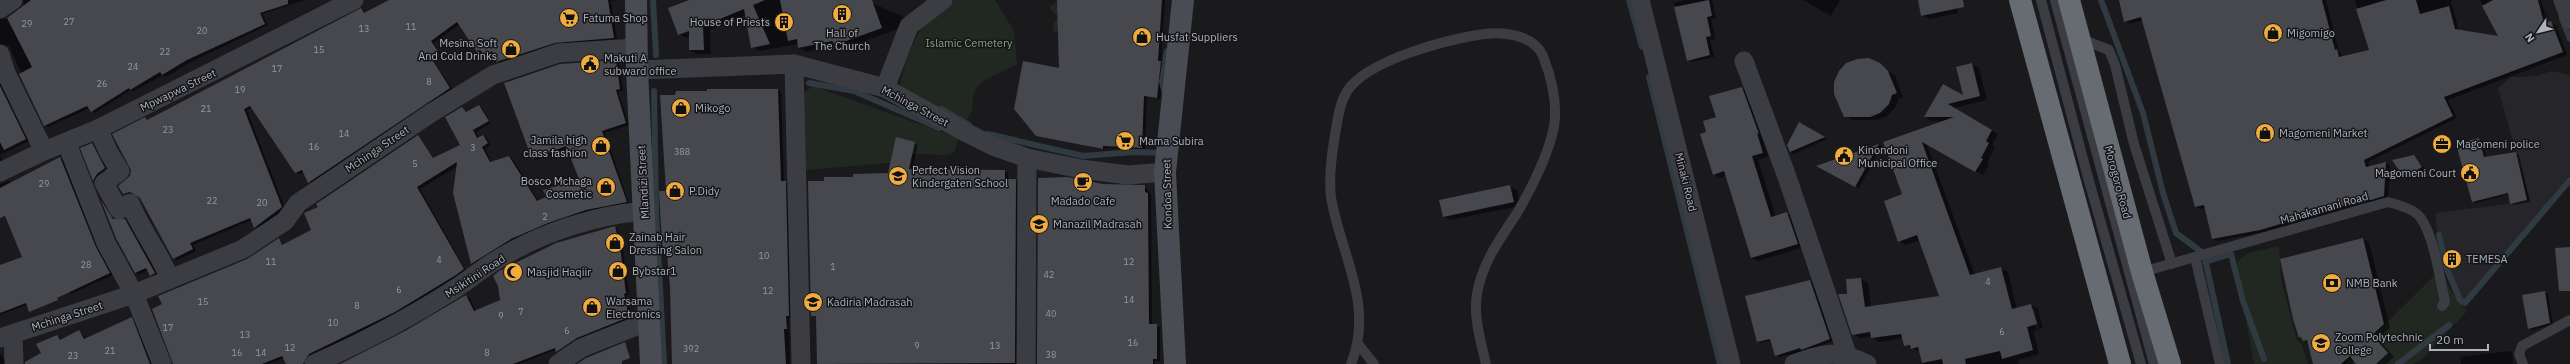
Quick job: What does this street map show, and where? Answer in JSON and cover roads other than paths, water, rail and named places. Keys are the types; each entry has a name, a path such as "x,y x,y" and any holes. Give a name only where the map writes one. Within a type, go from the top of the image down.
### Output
{"highway":[{"path":"2020,0 2120,364"},
{"name":"Morogoro Road","path":"2069,0 2142,272 2170,364"}],"street":[{"path":"0,9 13,0"},
{"name":"Mpwapwa Street","path":"0,172 44,151 67,144 98,129 354,0"},
{"name":"Mlandizi Street","path":"636,0 637,70 645,211 651,364"},
{"path":"886,88 910,26 943,0"},
{"name":"Kondoa Street","path":"1175,364 1165,172 1183,0"},
{"name":"Minaki Road","path":"1640,0 1731,364"},
{"path":"2563,0 2570,19"},
{"name":"Mchinga Street","path":"6,336 134,294 243,249 285,221 298,203 431,113 493,75 558,53 637,48"},
{"path":"0,54 6,73 44,151"},
{"path":"1744,61 1787,177 1846,354"},
{"path":"794,64 801,364"},
{"name":"Mchinga Street","path":"637,70 794,64 886,88 959,130 993,146 1027,158 1128,175 1165,172"},
{"path":"98,129 109,153 120,171 104,183 119,210 130,203 153,248 162,261 170,279"},
{"path":"67,144 106,243 134,294 162,364"},
{"path":"1026,364 1027,158"},
{"name":"Msikitini Road","path":"314,364 337,359 450,292 500,258 518,249 583,222 618,213 645,211"},
{"path":"558,364 581,348 649,320"},
{"path":"6,336 14,364"},
{"path":"1794,364 1823,354 1846,354 1867,364"}],"lane":[{"path":"2041,0 2086,174 2141,364"},
{"name":"Morogoro Road","path":"2055,0 2154,364"},
{"path":"1352,364 1359,345 1360,314 1356,289 1331,201 1332,152 1338,114 1351,86 1372,71 1405,54 1449,40 1490,32 1520,36 1540,50 1549,72 1555,117 1549,145 1519,210 1485,263 1476,296 1478,331 1486,364"},
{"path":"2079,38 2109,50 2113,60 2134,144 2172,264"},
{"name":"Mahakamani Road","path":"2142,272 2388,202 2405,207 2417,214 2426,228 2445,302 2442,306"},
{"path":"2194,257 2220,364"},
{"path":"2523,364 2519,354 2522,346 2570,320"},
{"path":"1359,345 1374,364"}],"waterway":[{"path":"653,0 656,55"},
{"path":"1629,0 1642,47"},
{"path":"2101,0 2143,113 2163,193 2176,233 2204,254 2228,364"},
{"path":"2562,19 2570,39"},
{"path":"1165,93 1162,82 1167,51"},
{"path":"1649,77 1720,364"},
{"path":"809,83 854,91 939,128"},
{"path":"654,91 656,211 664,364"},
{"path":"942,109 969,125"},
{"path":"988,134 1083,156 1134,152 1163,153"},
{"path":"2439,235 2446,267 2460,300 2465,303 2570,180"},
{"path":"2205,262 2231,254 2243,301 2264,359"},
{"path":"2398,364 2449,325"}],"place":[{"name":"Hall of The Church","path":"842,14"},
{"name":"Fatuma Shop","path":"569,18"},
{"name":"House of Priests","path":"784,22"},
{"name":"Migomigo","path":"2273,33"},
{"name":"Husfat Suppliers","path":"1142,37"},
{"name":"Mesina Soft And Cold Drinks","path":"511,49"},
{"name":"Makuti A subward office","path":"590,64"},
{"name":"Mikogo","path":"681,108"},
{"name":"Magomeni Market","path":"2265,133"},
{"name":"Mama Subira","path":"1125,141"},
{"name":"Magomeni police","path":"2442,144"},
{"name":"Jamila high class fashion","path":"601,146"},
{"name":"Kinondoni Municipal Office","path":"1844,156"},
{"name":"Magomeni Court","path":"2470,173"},
{"name":"Perfect Vision Kindergaten School","path":"898,176"},
{"name":"Madado Cafe","path":"1083,182"},
{"name":"Bosco Mchaga Cosmetic","path":"606,187"},
{"name":"P.Didy","path":"675,191"},
{"name":"Manazil Madrasah","path":"1039,224"},
{"name":"Zainab Hair Dressing Salon","path":"615,243"},
{"name":"TEMESA","path":"2452,259"},
{"name":"Bybstar1","path":"618,271"},
{"name":"Masjid Haqiir","path":"513,272"},
{"name":"NMB Bank","path":"2332,283"},
{"name":"Kadiria Madrasah","path":"813,302"},
{"name":"Warsama Electronics","path":"592,307"},
{"name":"Zoom Polytechnic College","path":"2321,343"}],"park label":[{"name":"Islamic Cemetery","path":"969,43"}]}
